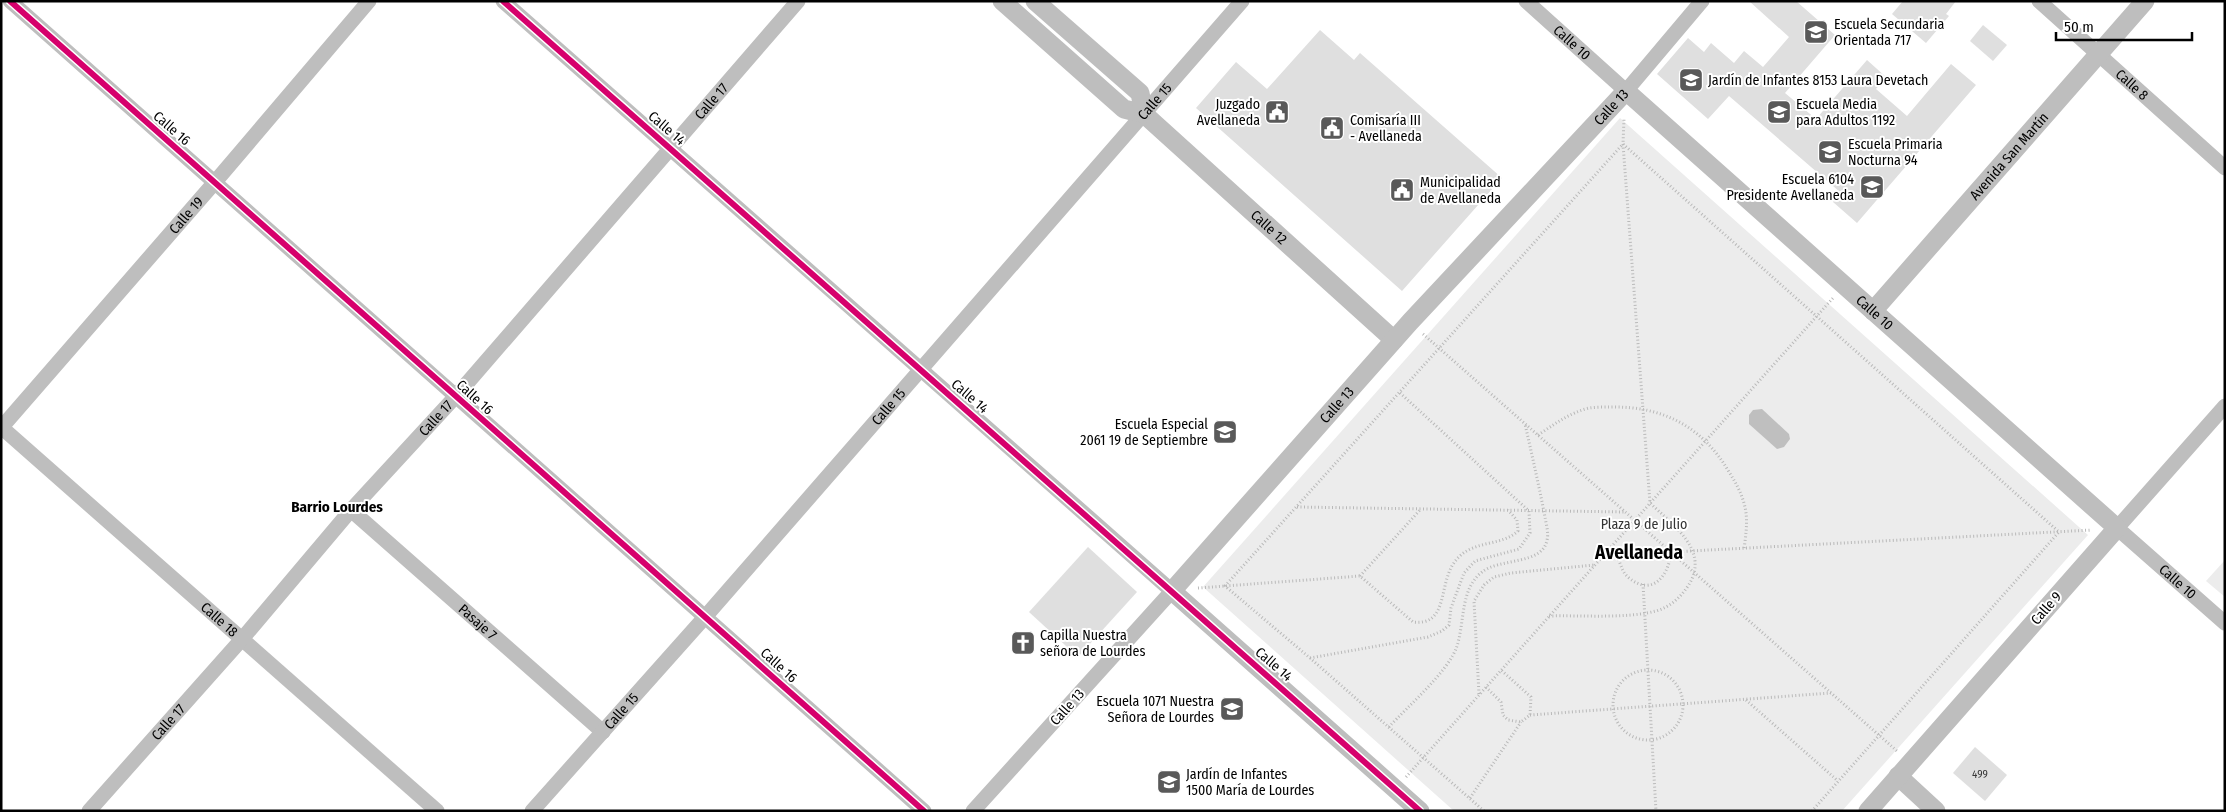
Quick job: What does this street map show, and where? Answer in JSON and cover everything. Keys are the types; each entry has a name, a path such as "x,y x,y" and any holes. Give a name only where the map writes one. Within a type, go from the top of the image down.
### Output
{"street":[{"name":"Calle 16","path":"10,1 924,811"},
{"name":"Calle 19","path":"1,427 215,182 369,1"},
{"name":"Calle 14","path":"504,1 1420,811"},
{"name":"Calle 17","path":"89,811 242,638 351,510 456,396 798,1"},
{"name":"Calle 12","path":"1002,1 1124,110 1144,114 1394,340"},
{"path":"1035,1 1140,93 1144,114"},
{"name":"Calle 15","path":"532,811 705,617 1242,1"},
{"name":"Calle 10","path":"1526,1 1844,286 2225,623"},
{"name":"Calle 13","path":"973,811 1172,591 1410,322 1626,91 1702,1"},
{"name":"Calle 8","path":"2039,1 2225,168"},
{"name":"Avenida San Martín","path":"1873,311 2145,1"},
{"name":"Calle 9","path":"1868,811 2225,406"},
{"name":"Calle 18","path":"1,427 437,811"},
{"name":"Pasaje 7","path":"351,510 603,732"},
{"path":"1904,769 1936,811"}],"path":[{"path":"1549,616 1656,611 1670,605 1682,596 1694,573 1696,556 1684,535 1650,503 1623,144 1626,91"},
{"path":"1623,144 2059,532"},
{"path":"1224,586 1297,508 1623,144"},
{"path":"1395,788 1424,758 1844,286"},
{"path":"1410,322 1879,736 1904,769"},
{"path":"1310,658 1428,637 1442,631 1449,625 1450,608 1464,573 1474,561 1519,548 1530,533 1529,511 1399,392"},
{"path":"1538,435 1568,415 1591,408 1643,408 1679,422 1706,441 1721,458 1738,487 1745,506 1747,525 1744,548"},
{"path":"1389,726 1453,656 1461,633 1466,600 1478,575 1487,568 1535,556 1543,549 1548,540 1544,511 1525,424"},
{"path":"1297,508 1626,512"},
{"path":"1172,591 1360,576 1420,509"},
{"path":"1360,576 1413,622 1423,623 1434,619 1452,565 1462,555 1477,545 1512,536 1518,530 1517,520 1508,510"},
{"path":"1671,552 2116,528"},
{"path":"1812,811 2059,532"},
{"path":"1607,551 1619,560 1621,569 1630,579 1643,584 1654,584 1664,576 1670,566 1671,552"},
{"path":"1479,694 1474,601 1484,585 1494,578 1511,573 1594,565"},
{"path":"1643,584 1656,811"},
{"path":"1224,586 1389,726 1484,811"},
{"path":"1501,670 1531,697 1530,715"},
{"path":"1647,670 1664,674 1674,681 1681,691 1684,703 1683,715 1678,726 1669,735 1652,740 1636,739 1626,733 1618,725 1614,709 1615,693 1621,683 1629,676 1647,670"},
{"path":"1486,687 1501,702 1503,715 1508,720 1520,722"},
{"path":"1470,798 1520,722 1530,715 1831,693"},
{"path":"1746,699 1838,781"}],"green space":[{"name":"Plaza 9 de Julio","path":"1620,118 2088,535 1842,811 1454,811 1203,587"},
{"path":"2225,560 2225,597 2206,581"}],"shaded area":[{"path":"1762,409 1789,434 1790,439 1784,447 1777,449 1749,424 1749,415 1753,410"}],"building":[{"path":"1749,1 1796,1 1835,35 1785,93 1816,119 1867,60 1886,77 1876,89 1907,116 1951,64 1976,85 1857,223 1833,202 1840,192 1729,96 1708,119 1657,74 1688,38 1704,52 1711,43 1734,63 1744,51 1763,67 1789,37"},
{"path":"1903,1 1956,1 1946,14 1949,16 1926,43 1892,14"},
{"path":"1983,25 2007,45 1993,61 1970,41"},
{"path":"1320,30 1354,60 1360,53 1502,178 1402,291 1196,108 1236,62 1267,89"},
{"path":"1088,547 1137,592 1078,657 1029,612"},
{"path":"1975,747 2007,775 1985,801 1953,773"}],"cycle path":[{"path":"10,1 924,811"},
{"path":"503,1 1420,811"}],"place":[{"name":"Escuela Secundaria Orientada 717","path":"1816,32"},
{"name":"Jardín de Infantes 8153 Laura Devetach","path":"1691,80"},
{"name":"Juzgado Avellaneda","path":"1277,112"},
{"name":"Escuela Media para Adultos 1192","path":"1779,112"},
{"name":"Comisaría III - Avellaneda","path":"1332,128"},
{"name":"Escuela Primaria Nocturna 94","path":"1830,152"},
{"name":"Escuela 6104 Presidente Avellaneda","path":"1872,187"},
{"name":"Municipalidad de Avellaneda","path":"1402,190"},
{"name":"Escuela Especial 2061 19 de Septiembre","path":"1225,432"},
{"name":"Capilla Nuestra señora de Lourdes","path":"1023,643"},
{"name":"Escuela 1071 Nuestra Señora de Lourdes","path":"1232,709"},
{"name":"Jardín de Infantes 1500 María de Lourdes","path":"1169,782"}],"district":[{"name":"Barrio Lourdes","path":"337,507"},
{"name":"Avellaneda","path":"1639,552"}]}
